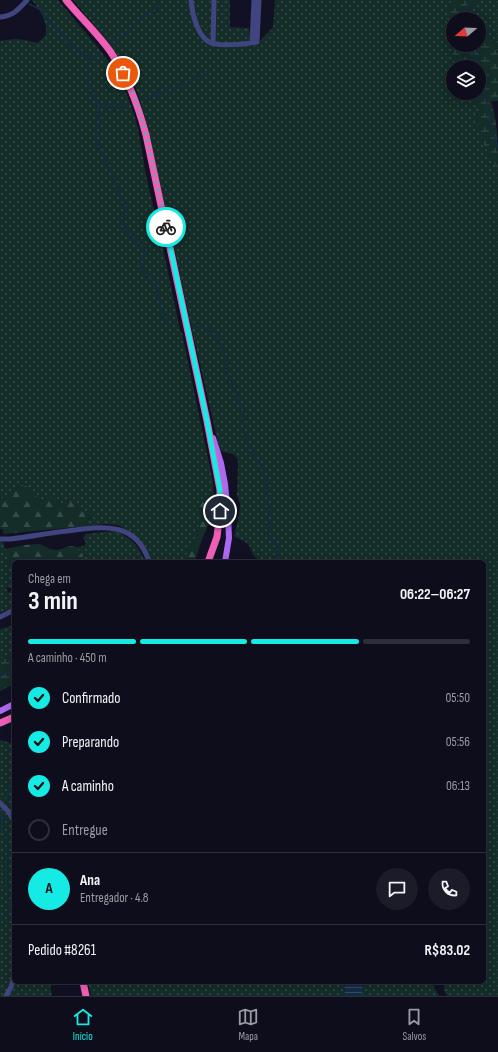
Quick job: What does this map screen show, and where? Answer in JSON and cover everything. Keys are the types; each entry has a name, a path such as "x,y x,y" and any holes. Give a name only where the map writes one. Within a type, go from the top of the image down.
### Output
{"highway":[{"path":"66,0 110,52 129,84 139,109 148,143 207,421 220,490 221,501 217,537 209,560"},
{"path":"0,723 12,718"},
{"path":"83,984 86,996"}],"main road":[{"path":"207,421 221,463 225,484 229,538 225,560"},
{"path":"0,711 12,705"}],"street":[{"path":"0,16 6,16 16,11 27,0"},
{"path":"191,0 192,10 197,25 206,40 213,44 228,45 257,42 259,0"},
{"path":"213,44 214,0"},
{"path":"252,43 254,0"},
{"path":"0,539 10,539 88,528 109,528 131,535 141,544 148,560"},
{"path":"0,618 12,612"},
{"path":"0,804 12,818"},
{"path":"6,996 12,984"}],"green space":[{"path":"32,0 58,0 96,45 113,67 125,90 138,128 146,175 180,330 182,333 213,482 214,504 211,521 210,513 207,507 204,502 200,502 197,534 183,560 150,560 145,547 133,534 118,525 105,524 88,526 86,522 87,519 91,518 90,512 85,512 72,502 62,503 56,499 37,499 35,495 21,486 6,497 0,499 0,41 19,39 37,43 44,38 46,33 46,25 40,11"},
{"path":"73,0 230,0 230,27 249,28 251,47 257,44 273,27 275,0 452,0 446,12 446,52 452,52 454,60 446,60 446,100 474,100 478,129 498,170 498,996 447,996 444,990 444,984 486,984 486,560 260,560 253,555 247,543 234,536 240,505 237,495 237,458 233,454 220,451 147,124 137,91 126,68 106,39"},
{"path":"452,0 479,0 471,12 447,11"},
{"path":"479,0 498,0 498,52 495,44 486,33 486,12 471,12"},
{"path":"486,33 495,44 498,52 498,101 491,101 498,144 498,170 484,145 478,129 474,100 486,100 486,60 454,60 452,52 486,52"},
{"path":"21,486 32,487 37,499 43,500 48,497 56,499 62,503 72,502 85,512 93,513 93,516 87,519 86,522 88,526 4,534 2,529 0,529 0,499 6,497"},
{"path":"202,500 209,510 210,521 195,560 183,560 197,534 199,524 198,509"},
{"path":"116,532 126,536 138,547 144,560 82,560 81,554 77,547 84,546 86,543 83,538 86,534"},
{"path":"0,541 3,542 7,553 8,563 12,572 12,587 6,588 9,593 12,592 12,609 0,613"},
{"path":"39,544 55,550 74,546 77,547 78,551 83,556 82,560 12,560 12,572 8,563 6,549"},
{"path":"12,626 12,657 0,658 0,629"},
{"path":"12,657 12,685 0,691 0,658"},
{"path":"0,740 12,743 12,984 50,984 52,996 0,996"},
{"path":"88,984 344,984 345,996 91,996"},
{"path":"363,984 432,984 439,996 362,996"}],"water":[{"path":"344,984 363,984 362,996 345,996"}],"waterway":[{"path":"466,12 470,0"},
{"path":"29,4 42,10 54,27 61,31 70,46 84,53 88,58 89,84 97,104 100,120 95,136 125,207 126,212 122,220 127,232 146,251 143,256 141,266 142,269 156,282 163,317 174,321"},
{"path":"115,42 159,5"},
{"path":"474,52 476,60"},
{"path":"88,59 99,54"},
{"path":"146,99 165,90 183,85 210,71"},
{"path":"486,100 498,147"},
{"path":"97,104 112,107 124,106"},
{"path":"195,326 213,331 217,334 225,358 228,376 235,390 241,408 246,439 262,468 266,479 267,496 272,520 269,535 270,538 275,541 279,554 277,558 278,560"},
{"path":"0,676 12,670"},
{"path":"5,806 12,778"},
{"path":"0,923 10,906 6,882 8,848 2,828 2,811"}],"way so far":[{"path":"123,73 139,109 166,227"}],"route":[{"path":"166,227 207,421 220,490 220,511"}]}
